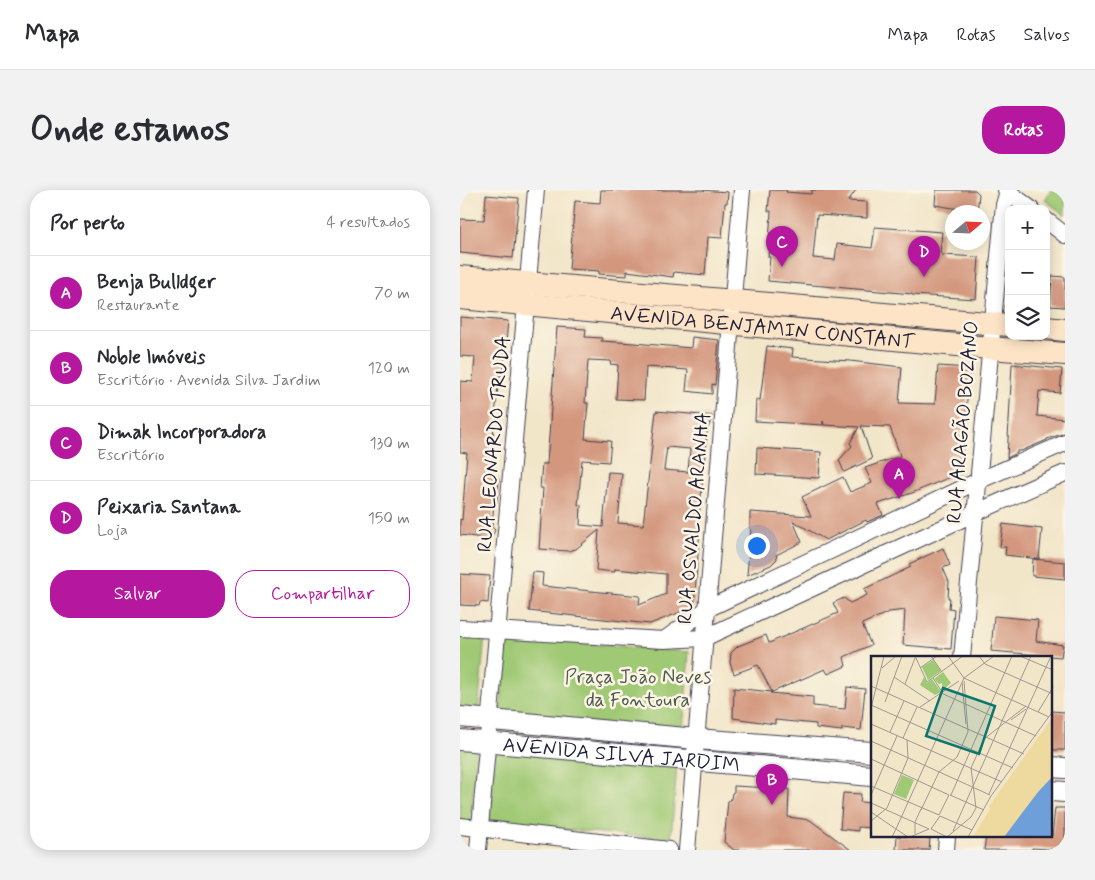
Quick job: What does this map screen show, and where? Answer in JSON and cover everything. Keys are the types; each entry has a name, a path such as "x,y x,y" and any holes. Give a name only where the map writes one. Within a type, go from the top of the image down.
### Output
{"main road":[{"name":"AVENIDA BENJAMIN CONSTANT","path":"460,277 526,292 732,312 989,348 1065,354"},
{"name":"AVENIDA BENJAMIN CONSTANT","path":"460,298 526,292"},
{"name":"AVENIDA BENJAMIN CONSTANT","path":"732,312 1000,325"},
{"path":"1050,328 1065,330"}],"street":[{"name":"RUA LEONARDO TRUDA","path":"478,850 536,190"},
{"name":"RUA OSVALDO ARANHA","path":"687,850 742,190"},
{"name":"RUA ARAGÃO BOZANO","path":"962,656 989,348 1000,325 1004,205 1018,196"},
{"path":"1050,223 1065,234"},
{"path":"664,640 707,609 978,481 1065,443"},
{"path":"460,628 664,640 704,638 1065,473"},
{"name":"AVENIDA SILVA JARDIM","path":"460,717 696,739 871,752"},
{"name":"AVENIDA SILVA JARDIM","path":"460,740 871,776"},
{"path":"1052,767 1065,768"},
{"path":"1052,791 1065,792"},
{"path":"460,826 662,850"}],"green space":[{"path":"1051,190 1065,190 1065,215 1045,200"},
{"path":"460,632 485,634 478,713 460,711"},
{"name":"Praça João Neves da Fontoura","path":"507,637 689,652 683,731 500,715"},
{"path":"460,743 477,744 471,822 460,821"},
{"name":"Praça João Neves da Fontoura","path":"496,749 677,765 671,839 489,823"}],"building":[{"path":"601,190 701,190 728,192 727,203 725,203 722,238 708,237 705,275 674,272 673,277 627,271 627,276 599,274 599,271 569,269 575,201 600,203"},
{"path":"770,190 787,190 786,192 811,194 812,190 856,190 848,201 867,202 867,218 817,215 813,258 835,260 837,244 872,248 875,227 942,232 940,253 942,255 979,257 976,299 912,295 768,281 771,211 768,211"},
{"path":"936,190 975,190 979,194 978,205 945,205 945,207 935,205"},
{"path":"486,195 519,198 513,258 460,253 460,219 484,220"},
{"path":"1052,276 1065,277 1065,307 1050,306"},
{"path":"460,317 508,321 503,376 499,376 490,466 494,466 493,478 499,478 497,503 494,502 492,527 495,530 491,539 460,535 467,453 460,452 460,381 473,382 475,357 460,356"},
{"path":"557,327 586,329 585,337 602,338 601,341 691,348 692,337 719,340 715,385 712,384 712,394 686,391 688,370 646,367 644,400 616,399 618,365 610,364 611,361 588,360 585,403 588,403 585,439 611,441 609,462 582,460 578,505 581,505 580,525 603,527 608,472 622,473 618,523 643,525 656,411 712,416 707,432 698,529 700,529 694,606 650,624 529,611 533,572 543,573 542,586 640,596 639,605 666,594 666,574 615,569 615,572 596,570 599,530 576,549 568,551 539,549 543,488 540,488 542,464 547,464","holes":["667,447 690,449 688,472 664,470"]},
{"path":"767,346 793,349 792,357 902,367 899,403 935,404 938,366 970,368 960,473 912,493 878,504 883,515 867,522 866,520 826,540 793,521 802,542 776,555 777,559 771,565 747,575 751,529 750,512 811,516 802,497 843,477 850,492 872,483 865,468 900,456 890,427 861,426 872,459 844,472 839,460 852,446 850,443 859,427 824,425 823,421 823,425 755,421 756,399 760,400"},
{"path":"1012,364 1062,369 1060,393 1039,391 1037,416 1065,419 1065,433 1017,451 1017,453 1007,458"},
{"path":"757,448 821,452 819,478 756,474"},
{"path":"1003,524 1042,529 1039,559 1005,555 1006,547 1000,547"},
{"path":"943,548 950,565 943,568 949,582 949,608 954,609 951,649 903,645 905,610 889,612 862,624 871,645 844,657 846,666 828,674 825,669 770,693 813,697 813,706 845,709 847,687 865,689 861,730 842,728 842,731 816,728 816,724 775,720 775,724 733,718 734,688 772,692 758,665 734,674 730,663 731,653 738,646 766,635 769,643 838,613 833,603 844,598 850,603 867,595 864,589 911,567 909,564"},
{"path":"1033,559 1065,562 1065,579 1032,576"},
{"path":"460,574 490,576 488,603 480,602 479,606 460,605"},
{"path":"994,616 1038,620 1036,641 1063,645 1061,657 991,651"},
{"path":"1052,711 1065,712 1065,750 1052,750"},
{"path":"734,786 789,789 788,817 810,820 851,850 734,850 724,842 728,801 734,792"},
{"path":"843,793 861,794 860,802 871,803 871,828 858,827 858,831 840,829"},
{"path":"1055,808 1065,808 1065,850 1032,848 1032,850 984,850 986,838 1052,838"},
{"path":"897,838 930,838 929,850 896,850"}],"place":[{"name":"Dimak Incorporadora","path":"782,267"},
{"name":"Peixaria Santana","path":"924,277"},
{"name":"Benja Bulldger","path":"899,499"},
{"name":"Noble Imóveis","path":"772,805"}]}
